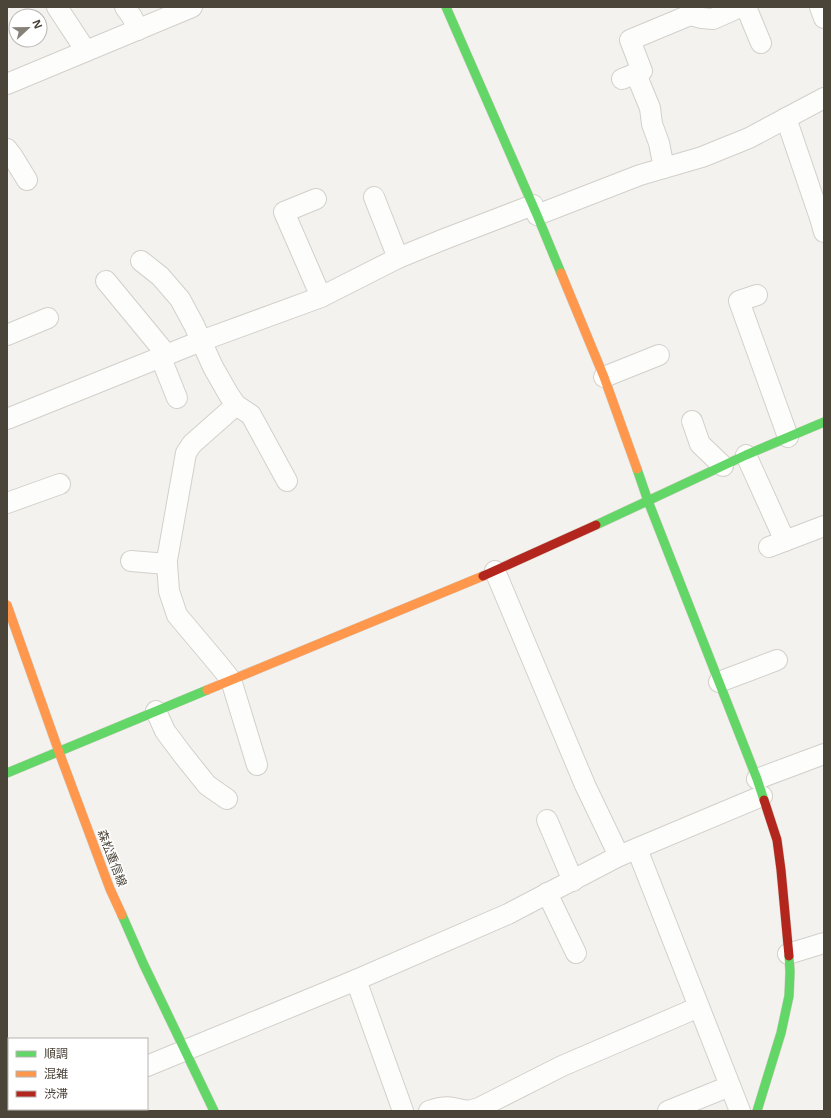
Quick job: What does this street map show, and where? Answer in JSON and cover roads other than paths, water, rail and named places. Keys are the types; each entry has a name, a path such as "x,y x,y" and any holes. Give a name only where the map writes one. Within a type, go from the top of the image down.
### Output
{"street":[{"path":"56,7 86,51"},
{"path":"124,7 132,16 138,30"},
{"path":"7,84 192,7"},
{"path":"446,7 535,210 604,377 648,501 719,682 777,840 790,972 789,996 781,1033 757,1111"},
{"path":"664,168 659,143 652,124 650,108 629,77 642,71 630,40 689,11 702,18 713,19 740,7"},
{"path":"746,7 761,43"},
{"path":"820,7 824,18"},
{"path":"7,419 201,341 321,297 398,258 442,240 702,156 749,138 824,98"},
{"path":"786,118 824,232"},
{"path":"7,149 13,156 27,180"},
{"path":"374,198 398,258"},
{"path":"316,199 284,212 321,297"},
{"path":"141,261 160,276 180,299 213,367 229,395 236,405 251,415 287,481"},
{"path":"106,281 164,356 177,398"},
{"path":"757,295 739,301 788,437"},
{"path":"7,335 48,318"},
{"path":"604,377 659,355"},
{"path":"236,405 192,444 186,453 167,564 169,591 177,615 231,680 257,765"},
{"path":"692,421 700,444 723,466"},
{"path":"7,773 495,570 746,455 824,422"},
{"path":"746,455 777,544 824,526"},
{"path":"7,503 60,484"},
{"path":"132,561 167,564"},
{"path":"495,570 585,785 628,853 699,1007 740,1111"},
{"name":"森松重信線","path":"7,605 59,752 110,889 143,963 214,1111"},
{"path":"719,682 777,660"},
{"path":"156,711 165,730 207,785 227,799"},
{"path":"148,1066 356,980 508,914 824,754"},
{"path":"547,820 573,880"},
{"path":"548,894 576,953"},
{"path":"788,954 824,943"},
{"path":"356,980 403,1111"},
{"path":"429,1111 440,1107 450,1107 468,1111 479,1108 562,1066 699,1007"},
{"path":"668,1111 730,1086"}]}
